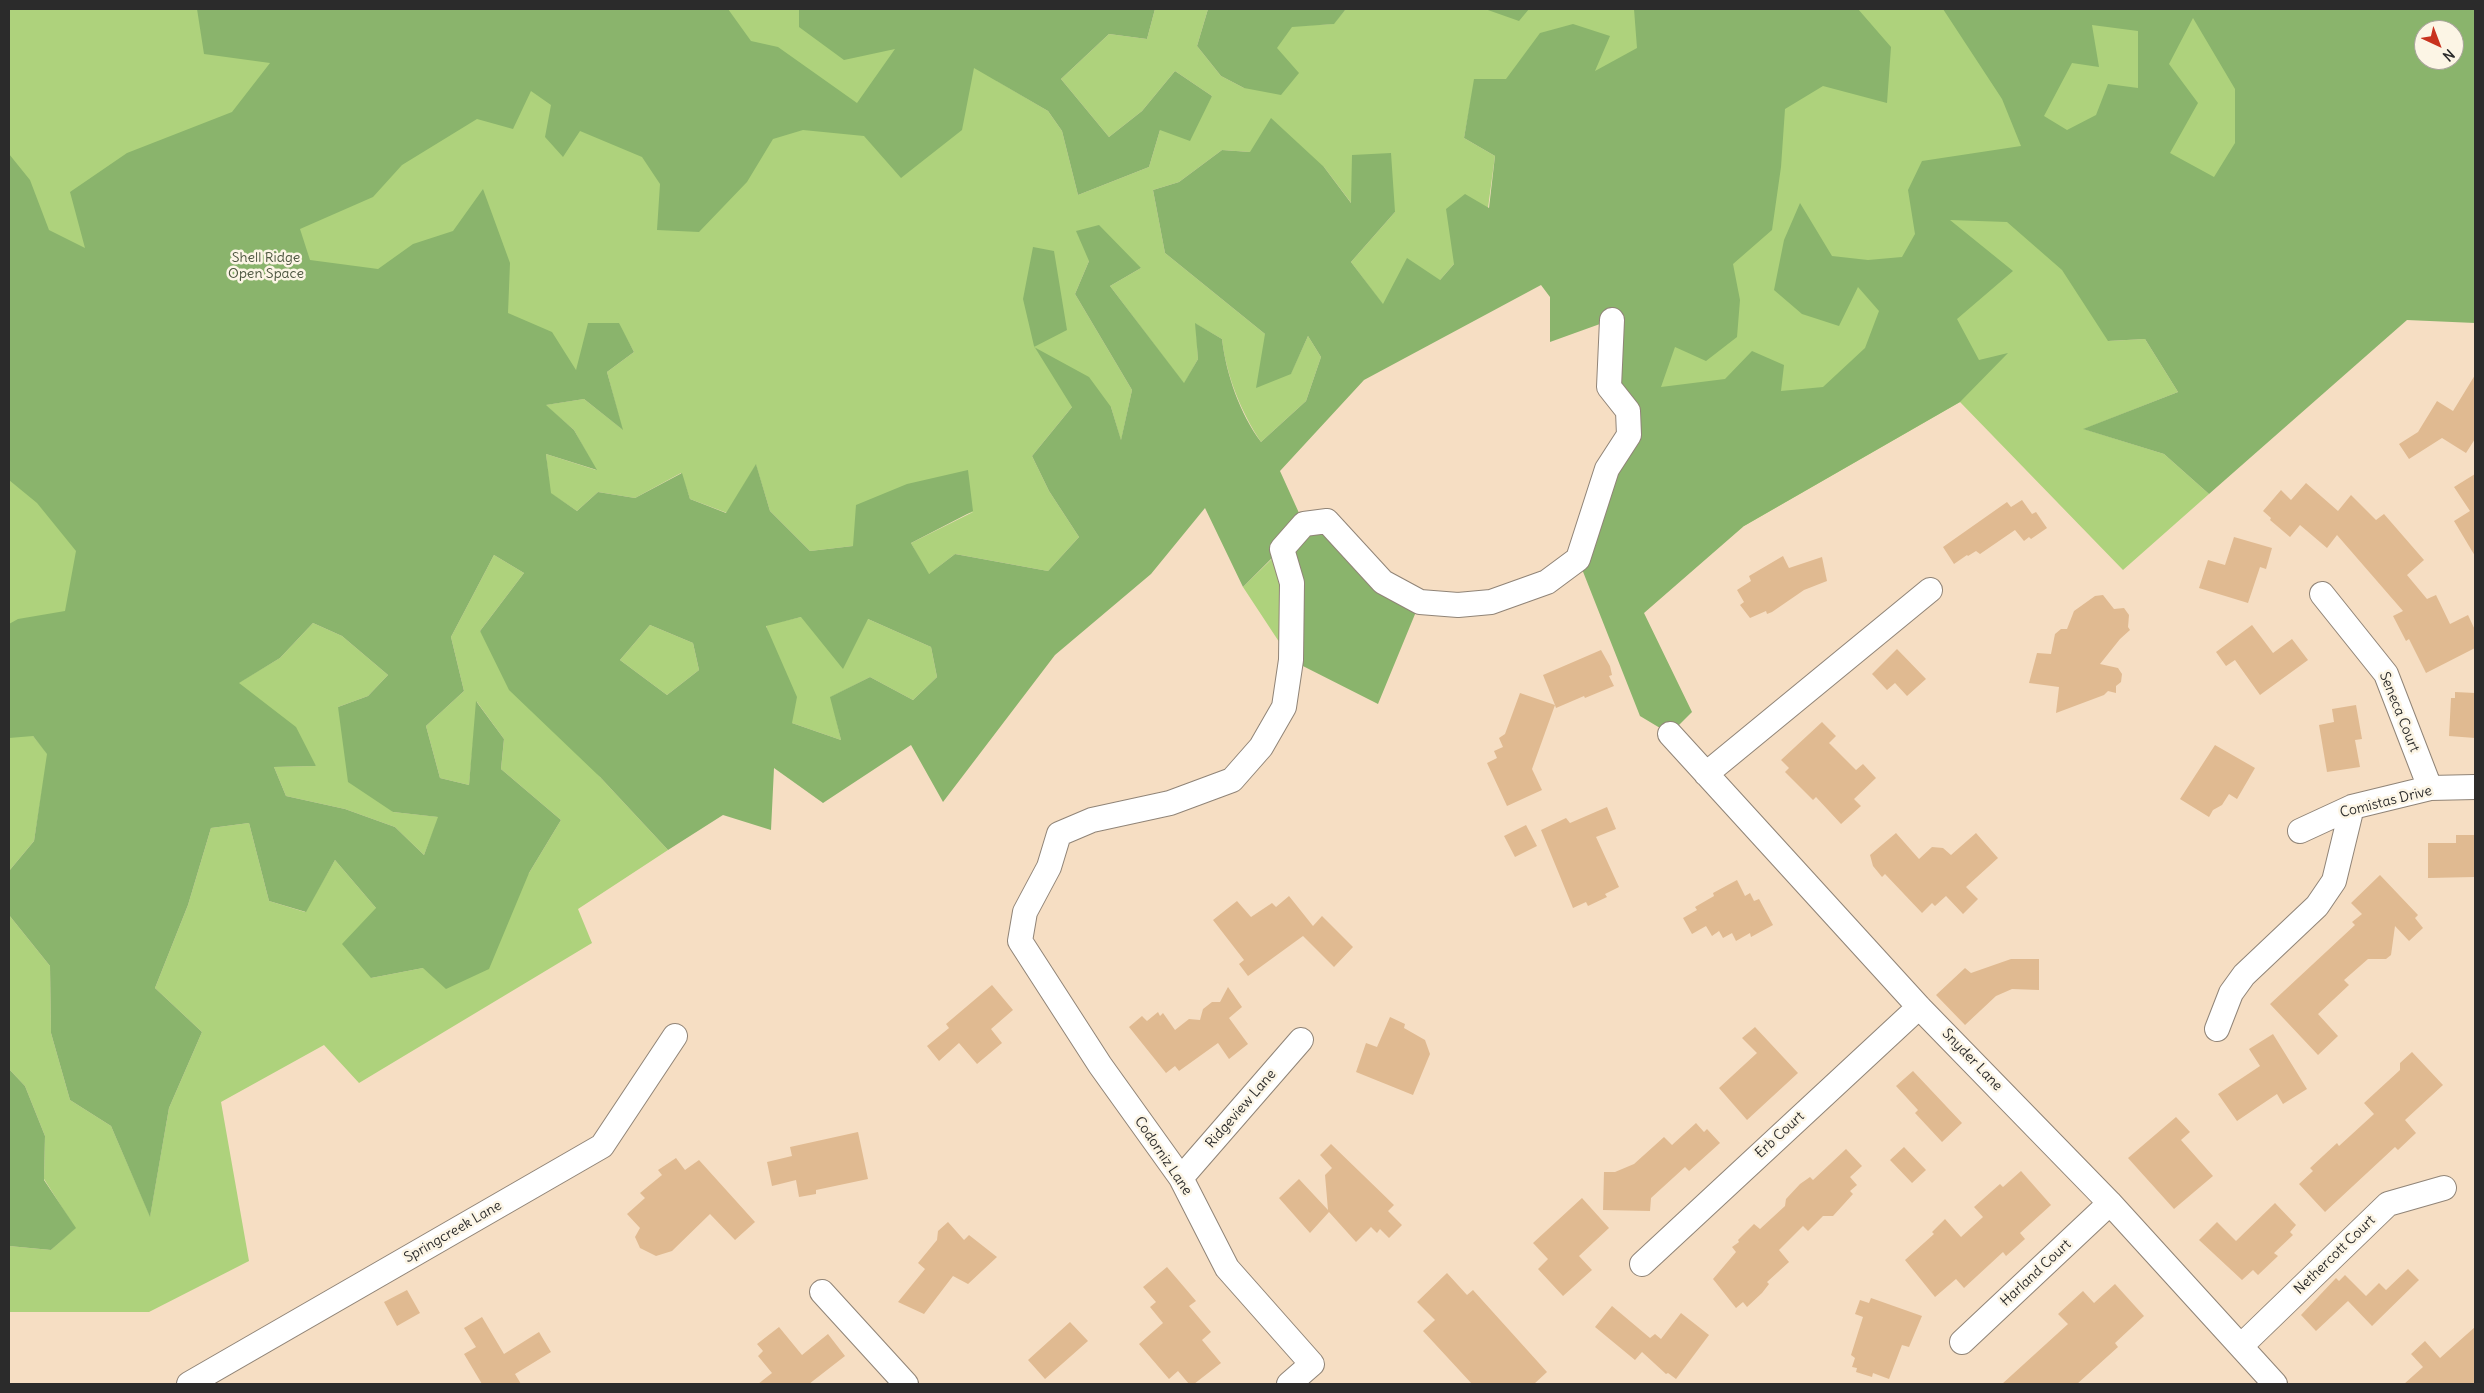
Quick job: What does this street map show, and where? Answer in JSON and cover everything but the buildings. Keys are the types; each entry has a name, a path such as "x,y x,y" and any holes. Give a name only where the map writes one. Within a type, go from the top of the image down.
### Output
{"street":[{"name":"Codorniz Lane","path":"1289,1384 1312,1364 1227,1268 1181,1178 1100,1065 1020,941 1025,912 1049,868 1059,834 1092,820 1170,803 1232,780 1261,747 1284,707 1291,660 1292,583 1282,549 1304,524 1327,521 1383,582 1420,602 1458,605 1491,602 1547,582 1578,559 1607,468 1629,435 1628,411 1609,387 1612,320"},
{"path":"1706,774 1930,590"},
{"name":"Seneca Court","path":"2322,594 2386,674 2430,788"},
{"name":"Snyder Lane","path":"1670,734 1919,1006 2110,1203 2276,1384"},
{"name":"Comistas Drive","path":"2300,831 2352,808 2430,788 2475,787"},
{"path":"2217,1029 2230,993 2244,975 2317,906 2334,881 2352,808"},
{"name":"Erb Court","path":"1642,1264 1919,1006"},
{"name":"Springcreek Lane","path":"189,1384 602,1146 675,1036"},
{"name":"Ridgeview Lane","path":"1181,1178 1300,1040"},
{"name":"Nethercott Court","path":"2241,1346 2388,1204 2444,1188"},
{"name":"Harland Court","path":"1962,1342 2110,1203"},
{"path":"822,1292 906,1384"}],"green space":[{"name":"Shell Ridge Open Space","path":"9,9 1104,9 997,81 1048,111 1062,131 1078,195 1149,167 1160,130 1212,96 1175,71 1142,111 1109,137 1061,79 1109,34 1147,39 1155,9 1208,9 1197,46 1221,76 1244,88 1292,26 1333,24 1346,9 2475,9 2475,92 2108,341 2145,339 2178,392 2084,429 2164,454 2209,494 2123,570 1960,402 1744,526 1475,79 1464,138 1495,156 1488,208 1454,264 1440,280 1383,305 1351,262 1395,212 1352,204 1324,167 1250,152 1222,150 1179,182 1153,190 1165,253 1265,334 1291,373 1308,336 1321,357 1306,401 1261,442 1241,406 1231,380 1222,339 1196,324 1198,359 1184,384 1110,286 1141,268 1089,261 1075,294 1132,390 1121,441 1111,407 1072,407 1032,456 1049,491 1079,537 1048,571 955,554 928,575 911,543 973,512 853,546 810,551 770,511 756,465 727,513 690,499 681,473 635,498 598,492 577,511 550,493 546,454 596,470 574,430 545,405 584,399 622,429 607,372 634,352 624,334 576,370 33,736 48,754 34,841 9,871"},
{"name":"Shell Ridge Open Space","path":"197,9 728,9 751,41 778,47 857,103 895,49 844,60 799,27 799,9 1155,9 1147,39 1109,34 1061,79 1109,137 1142,111 1175,71 1212,96 1190,141 1160,130 1149,167 1078,195 1062,131 1048,111 974,68 962,130 901,178 864,136 803,130 773,139 747,182 699,232 657,230 660,184 642,157 580,131 563,157 545,137 551,105 531,91 513,129 477,119 402,165 373,197 300,229 310,260 378,269 413,244 453,231 483,189 510,263 508,313 552,332 576,370 588,323 619,323 634,352 607,372 623,430 584,399 546,405 574,430 597,470 546,454 551,493 577,511 598,492 635,498 682,473 690,499 726,513 756,464 770,511 810,551 853,546 856,505 907,484 968,470 973,511 911,543 929,574 955,554 1048,571 1079,537 1049,491 1032,456 1072,407 1035,348 1089,377 1111,407 1121,440 1132,390 1075,294 1089,261 1076,231 1099,225 1141,268 1110,286 1184,383 1198,359 1195,323 1222,339 1235,393 1253,431 1261,442 1306,401 1321,357 1308,336 1291,374 1256,388 1265,334 1165,253 1153,190 1179,182 1222,150 1250,152 1271,118 1324,167 1351,203 1352,155 1391,153 1395,212 1351,262 1383,304 1407,258 1440,280 1454,264 1446,209 1465,194 1489,208 1495,156 1464,138 1474,79 1506,79 1540,33 1573,24 1610,36 1595,71 1637,48 1634,9 1858,9 1891,47 1887,103 1823,86 1785,109 1781,167 1772,230 1733,264 1740,300 1737,337 1706,361 1675,347 1661,387 1725,379 1752,351 1784,365 1781,391 1823,387 1865,348 1879,311 1858,287 1839,326 1802,314 1774,290 1784,240 1800,203 1832,256 1868,260 1902,257 1915,234 1908,190 1922,161 2021,146 2002,99 1943,9 2475,9 2475,323 2407,320 2209,494 2164,454 2083,429 2178,392 2145,339 2108,341 2062,270 2007,222 1950,220 2013,271 1957,319 1979,360 2008,353 1960,402 1744,526 1644,613 1692,712 1670,734 1640,716 1578,559 1629,435 1609,387 1611,320 1550,342 1550,297 1541,285 1364,380 1280,471 1304,524 1327,521 1420,602 1378,704 1291,660 1281,549 1243,587 1205,508 1151,574 1055,655 943,802 911,745 823,803 774,768 771,830 723,815 668,850 600,777 509,690 480,631 524,573 494,555 451,637 464,691 426,726 440,778 469,785 476,701 504,739 501,769 561,820 529,873 489,969 446,989 423,968 371,978 342,944 376,908 335,860 306,912 269,901 249,823 211,828 188,905 155,988 202,1032 169,1108 150,1217 111,1126 70,1100 51,1033 50,966 9,915 9,871 34,841 47,754 33,736 9,738 9,624 18,619 65,611 76,551 37,503 9,480 9,154 30,180 49,230 85,248 70,192 127,153 232,112 270,63 204,54","holes":["2193,18 2235,89 2235,143 2214,177 2170,153 2198,103 2169,64","2092,25 2138,31 2138,88 2108,84 2096,115 2067,130 2044,116 2072,63 2099,67","801,617 843,669 868,619 931,647 937,677 913,700 870,677 830,697 841,740 792,723 797,697 766,626","313,623 342,636 388,675 368,696 338,707 348,782 393,812 438,817 424,855 395,827 345,809 286,796 274,767 316,766 296,727 239,683 280,658","650,625 693,643 699,670 667,695 620,660"]},
{"path":"1208,9 1346,9 1334,24 1292,27 1277,48 1299,73 1281,95 1244,88 1221,76 1197,46"},
{"path":"1485,9 1529,9 1519,21"},
{"path":"1033,247 1054,251 1067,330 1034,347 1023,299"},
{"path":"1282,549 1291,660 1243,587"},
{"path":"494,555 524,573 480,631 600,777 668,850 578,909 592,943 359,1083 324,1045 221,1102 249,1261 149,1312 9,1312 9,1246 51,1250 75,1228 44,1179 45,1136 25,1086 9,1069 9,915 50,966 51,1033 70,1100 111,1126 150,1216 169,1108 202,1032 155,988 188,905 211,828 249,823 269,901 305,912 335,860 376,908 371,978 423,968 529,873 561,820 501,769 504,739 477,702 469,785 440,778 426,726 464,691 451,637"},
{"path":"801,617 868,619 931,647 937,677 913,700 870,677 831,697 841,740 792,723 766,625"},
{"path":"313,623 342,636 388,675 368,696 338,707 393,812 439,817 424,855 395,827 345,809 286,796 274,767 316,766 238,683 280,658"},
{"path":"650,625 693,643 699,670 667,695 620,660"},
{"path":"9,1069 25,1086 45,1136 44,1180 76,1228 51,1250 9,1246"}]}
